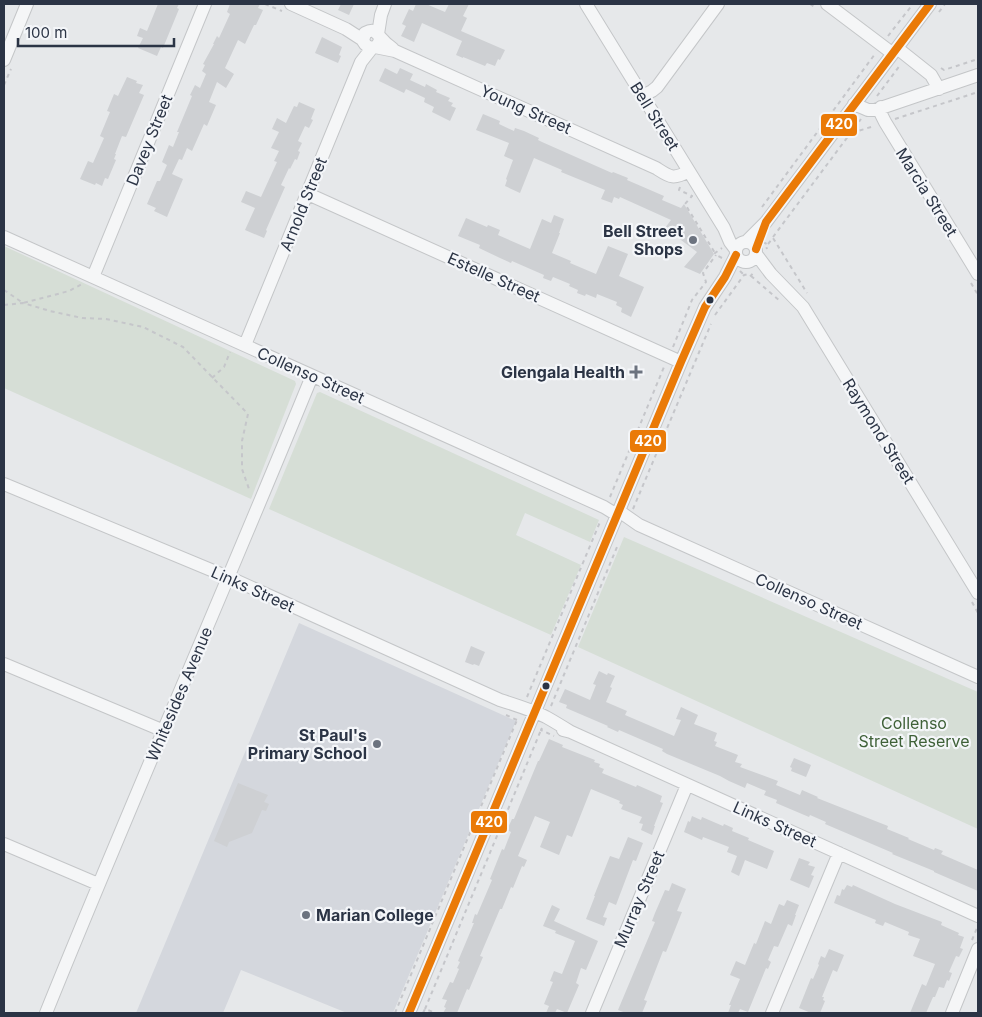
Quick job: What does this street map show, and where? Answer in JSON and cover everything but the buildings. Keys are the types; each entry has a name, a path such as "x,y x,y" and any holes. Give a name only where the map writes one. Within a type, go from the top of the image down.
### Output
{"street":[{"path":"4,60 27,4"},
{"name":"Davey Street","path":"93,277 205,4"},
{"name":"Bell Street","path":"586,4 684,169 724,228 746,256"},
{"path":"642,96 657,87 718,4"},
{"path":"826,4 882,45 899,52 931,75 939,89"},
{"path":"418,1012 533,716 624,517 675,359 725,277 746,256 766,222 862,93 899,52 930,4"},
{"name":"Young Street","path":"287,8 371,39 656,168 684,169"},
{"name":"Arnold Street","path":"244,345 361,62 378,26 383,9"},
{"path":"854,104 874,107 978,76"},
{"name":"Marcia Street","path":"862,93 881,114 978,274"},
{"name":"Estelle Street","path":"308,194 675,359"},
{"name":"Collenso Street","path":"4,237 978,677"},
{"name":"Raymond Street","path":"746,256 771,274 803,307 978,593"},
{"name":"Whitesides Avenue","path":"46,1013 98,884 312,376"},
{"name":"Links Street","path":"4,484 228,577 533,716 547,718 571,732 978,916"},
{"path":"4,664 164,731"},
{"name":"Murray Street","path":"592,1013 687,785"},
{"path":"4,844 98,884"},
{"path":"772,1013 839,853"},
{"path":"952,1013 978,949"}],"path":[{"path":"265,4 287,8"},
{"path":"761,208 913,4"},
{"path":"935,18 945,4"},
{"path":"773,238 850,133 874,107 899,52"},
{"path":"936,65 944,70 978,59"},
{"path":"850,133 978,92"},
{"path":"684,169 679,190 692,196 685,204 715,254"},
{"path":"608,499 675,359 692,300 706,282 703,273 715,254 726,246 746,256"},
{"path":"715,254 746,256"},
{"path":"715,315 746,256"},
{"path":"4,305 69,291 93,277"},
{"path":"4,290 23,302 50,311 82,318 106,319 144,327 183,347 248,414 242,442 242,469 249,489 260,500"},
{"path":"624,517 711,324"},
{"path":"212,378 224,367 231,350"},
{"path":"526,702 600,522"},
{"path":"551,708 619,542"},
{"path":"395,1013 517,720"},
{"path":"436,1013 418,1012 541,730"}],"shaded area":[{"path":"299,623 516,721 393,1013 347,1013 241,970 223,1013 136,1013"}],"green space":[{"path":"4,246 295,381 296,384 251,499 4,388"},
{"path":"320,392 599,520 590,542 525,513 516,535 581,565 551,635 269,509 317,393"},
{"name":"Collenso Street Reserve","path":"624,537 978,692 978,829 578,647"}],"transit line":[{"name":"420","path":"756,249 766,222 930,4"},
{"name":"420","path":"409,1013 681,362 705,307 725,277 736,255"}],"place":[{"name":"Bell Street Shops","path":"693,240"},
{"name":"Glengala Health","path":"636,372"},
{"name":"St Paul's Primary School","path":"377,744"},
{"name":"Marian College","path":"306,915"}]}
